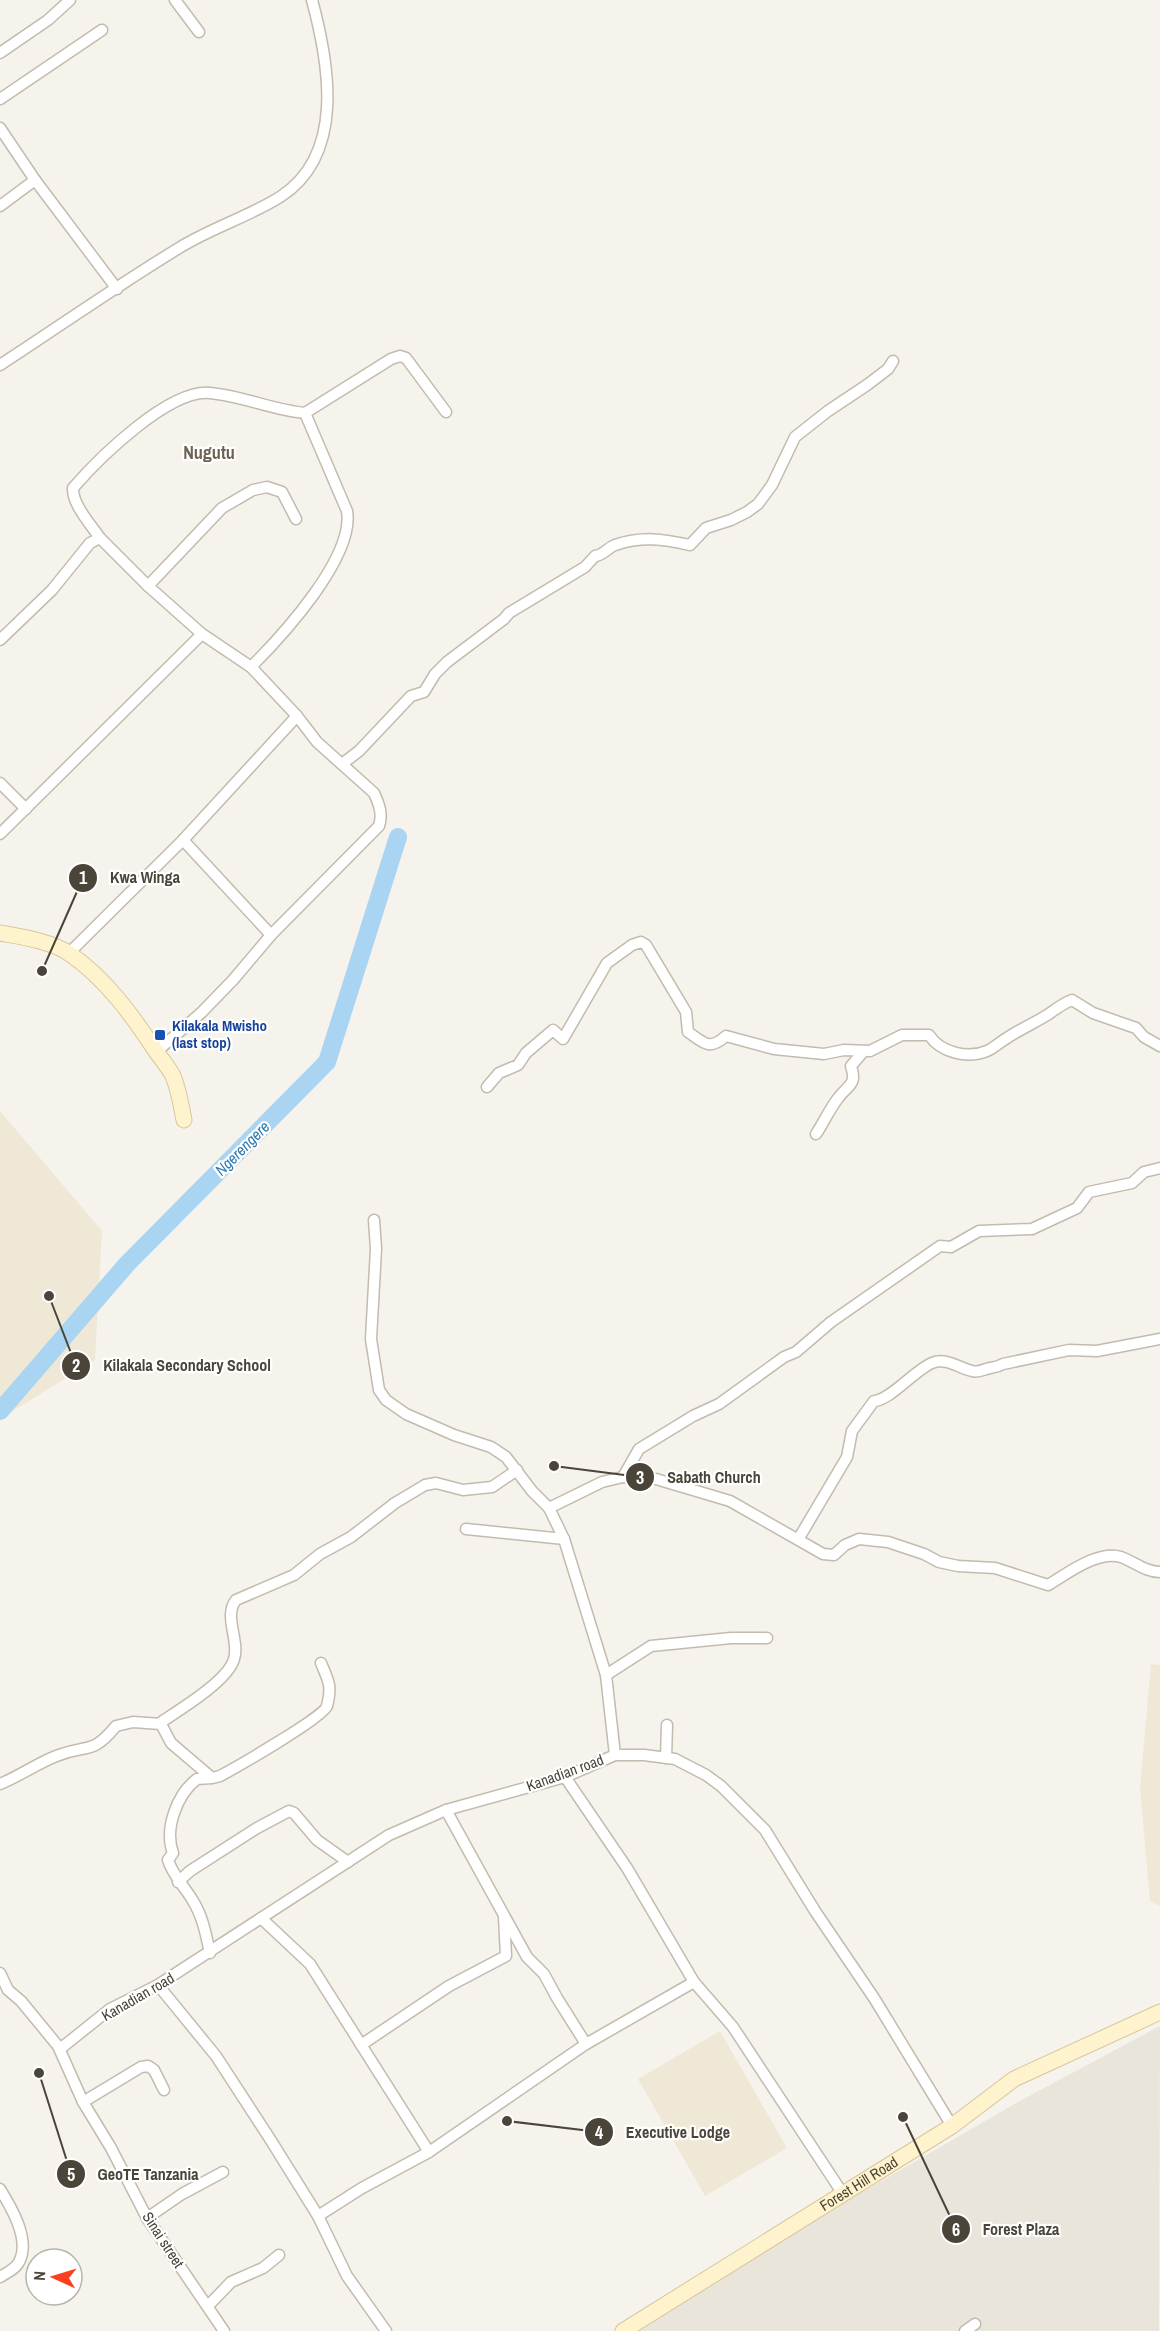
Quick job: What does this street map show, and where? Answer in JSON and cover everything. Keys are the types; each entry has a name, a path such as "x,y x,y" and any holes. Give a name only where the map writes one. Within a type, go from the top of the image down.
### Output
{"street":[{"path":"0,53 48,20 70,0"},
{"path":"175,0 199,32"},
{"path":"0,365 181,247 282,196 299,180 311,162 327,125 328,106 320,30 312,0"},
{"path":"0,99 102,30"},
{"path":"0,128 35,180 117,289"},
{"path":"0,207 35,180"},
{"path":"156,1052 201,1013 271,935 378,826 381,813 374,793 317,742 297,716 251,667 202,634 148,586 100,538 83,514 73,494 73,488 98,461 145,421 190,395 211,393 305,413 391,359 400,356 406,358 446,412"},
{"path":"342,764 358,751 411,696 424,692 435,674 447,662 509,613 585,567 595,556 602,555 613,546 660,538 690,545 706,528 747,512 758,504 772,485 795,437 828,411 873,381 888,369 893,361"},
{"path":"251,667 275,643 320,586 334,562 347,526 347,511 305,413"},
{"path":"148,586 222,508 253,490 267,487 282,492 296,519"},
{"path":"0,640 52,590 90,543 100,538"},
{"path":"0,834 202,634"},
{"path":"69,953 183,840 297,716"},
{"path":"0,783 26,809"},
{"path":"183,840 271,935"},
{"path":"0,933 37,941 69,953 109,990 143,1029 156,1052 165,1061 174,1078 184,1120"},
{"path":"487,1087 499,1073 518,1065 526,1053 553,1030 563,1039 607,963 632,945 641,942 646,945 686,1012 688,1032 704,1044 711,1046 726,1036 774,1048 817,1054 844,1050 863,1052 881,1047 902,1035 929,1035 933,1042 956,1053 970,1056 992,1048 1058,1006 1072,1000 1093,1013 1136,1028 1144,1037 1160,1046"},
{"path":"816,1134 839,1097 850,1087 854,1076 851,1066 863,1052"},
{"path":"622,1477 639,1449 693,1416 718,1404 784,1357 796,1352 831,1322 940,1246 951,1247 979,1231 1032,1229 1077,1208 1089,1192 1132,1183 1144,1172 1160,1168"},
{"path":"374,1220 376,1250 371,1339 376,1380 382,1394 391,1404 415,1419 491,1447 506,1457 532,1491 549,1508 564,1539 606,1675 615,1755"},
{"path":"798,1538 847,1456 852,1431 861,1417 874,1401 880,1401 898,1389 906,1379 933,1362 947,1362 972,1371 981,1371 1069,1350 1097,1351 1160,1339"},
{"path":"0,1785 60,1754 88,1749 103,1741 116,1726 133,1722 160,1723 216,1682 231,1666 235,1656 235,1646 231,1612 236,1600 294,1575 320,1554 351,1537 395,1503 425,1485 436,1483 463,1490 492,1487 517,1470"},
{"path":"549,1508 602,1482 622,1477 656,1479 730,1501 823,1554 834,1555 845,1545 859,1539 888,1542 924,1554 939,1562 958,1566 995,1568 1048,1585 1093,1560 1110,1556 1119,1557 1151,1572 1160,1572"},
{"path":"466,1529 564,1539"},
{"path":"606,1675 651,1646 732,1638 767,1638"},
{"path":"210,1953 202,1920 195,1904 178,1882 168,1860 173,1853 169,1836 174,1815 183,1794 197,1779 212,1778 294,1732 327,1708 331,1691 321,1663"},
{"path":"160,1723 171,1743 212,1778"},
{"path":"666,1758 667,1725"},
{"name":"Kanadian road","path":"60,2049 110,2009 159,1985 389,1835 446,1809 565,1777 615,1755 666,1758 683,1763 721,1786 765,1830 814,1911 874,1998 952,2126"},
{"path":"565,1777 627,1868 694,1982 733,2027 843,2194"},
{"path":"446,1809 527,1957 544,1974 586,2044"},
{"path":"178,1882 190,1871 257,1828 289,1811 317,1840 348,1862"},
{"path":"504,1913 506,1956"},
{"path":"261,1918 310,1964 429,2152"},
{"path":"361,2045 449,1986 506,1956 527,1957"},
{"name":"Sinai street","path":"0,1973 8,1990 21,2001 60,2049 83,2103 111,2148 147,2218 224,2331"},
{"path":"318,2216 362,2188 429,2152 586,2044 694,1982"},
{"path":"159,1985 216,2056 318,2216 347,2276 386,2331"},
{"name":"Forest Hill Road","path":"623,2331 952,2126 1014,2079 1160,2012"},
{"path":"83,2103 141,2067 148,2066 154,2070 164,2090"},
{"path":"147,2218 182,2194 223,2172"},
{"path":"0,2189 16,2218 22,2248 17,2266 0,2277"},
{"path":"208,2307 231,2282 263,2268 279,2255"},
{"path":"965,2331 975,2324"}],"shaded area":[{"path":"0,1111 102,1231 95,1360 0,1419"},
{"path":"1151,1664 1160,1665 1160,1906 1150,1901 1140,1788"},
{"path":"1160,2026 1159,2331 637,2331 859,2194 1018,2102"},
{"path":"720,2031 787,2148 705,2196 638,2079"}],"waterway":[{"name":"Ngerengere","path":"0,1411 127,1264 327,1062 398,837"}],"place":[{"name":"Kwa Winga","path":"42,971"},
{"name":"Kilakala Mwisho (last stop)","path":"160,1035"},
{"name":"Kilakala Secondary School","path":"49,1296"},
{"name":"Sabath Church","path":"554,1466"},
{"name":"GeoTE Tanzania","path":"39,2073"},
{"name":"Forest Plaza","path":"903,2117"},
{"name":"Executive Lodge","path":"507,2121"}],"district":[{"name":"Nugutu","path":"209,453"}]}
